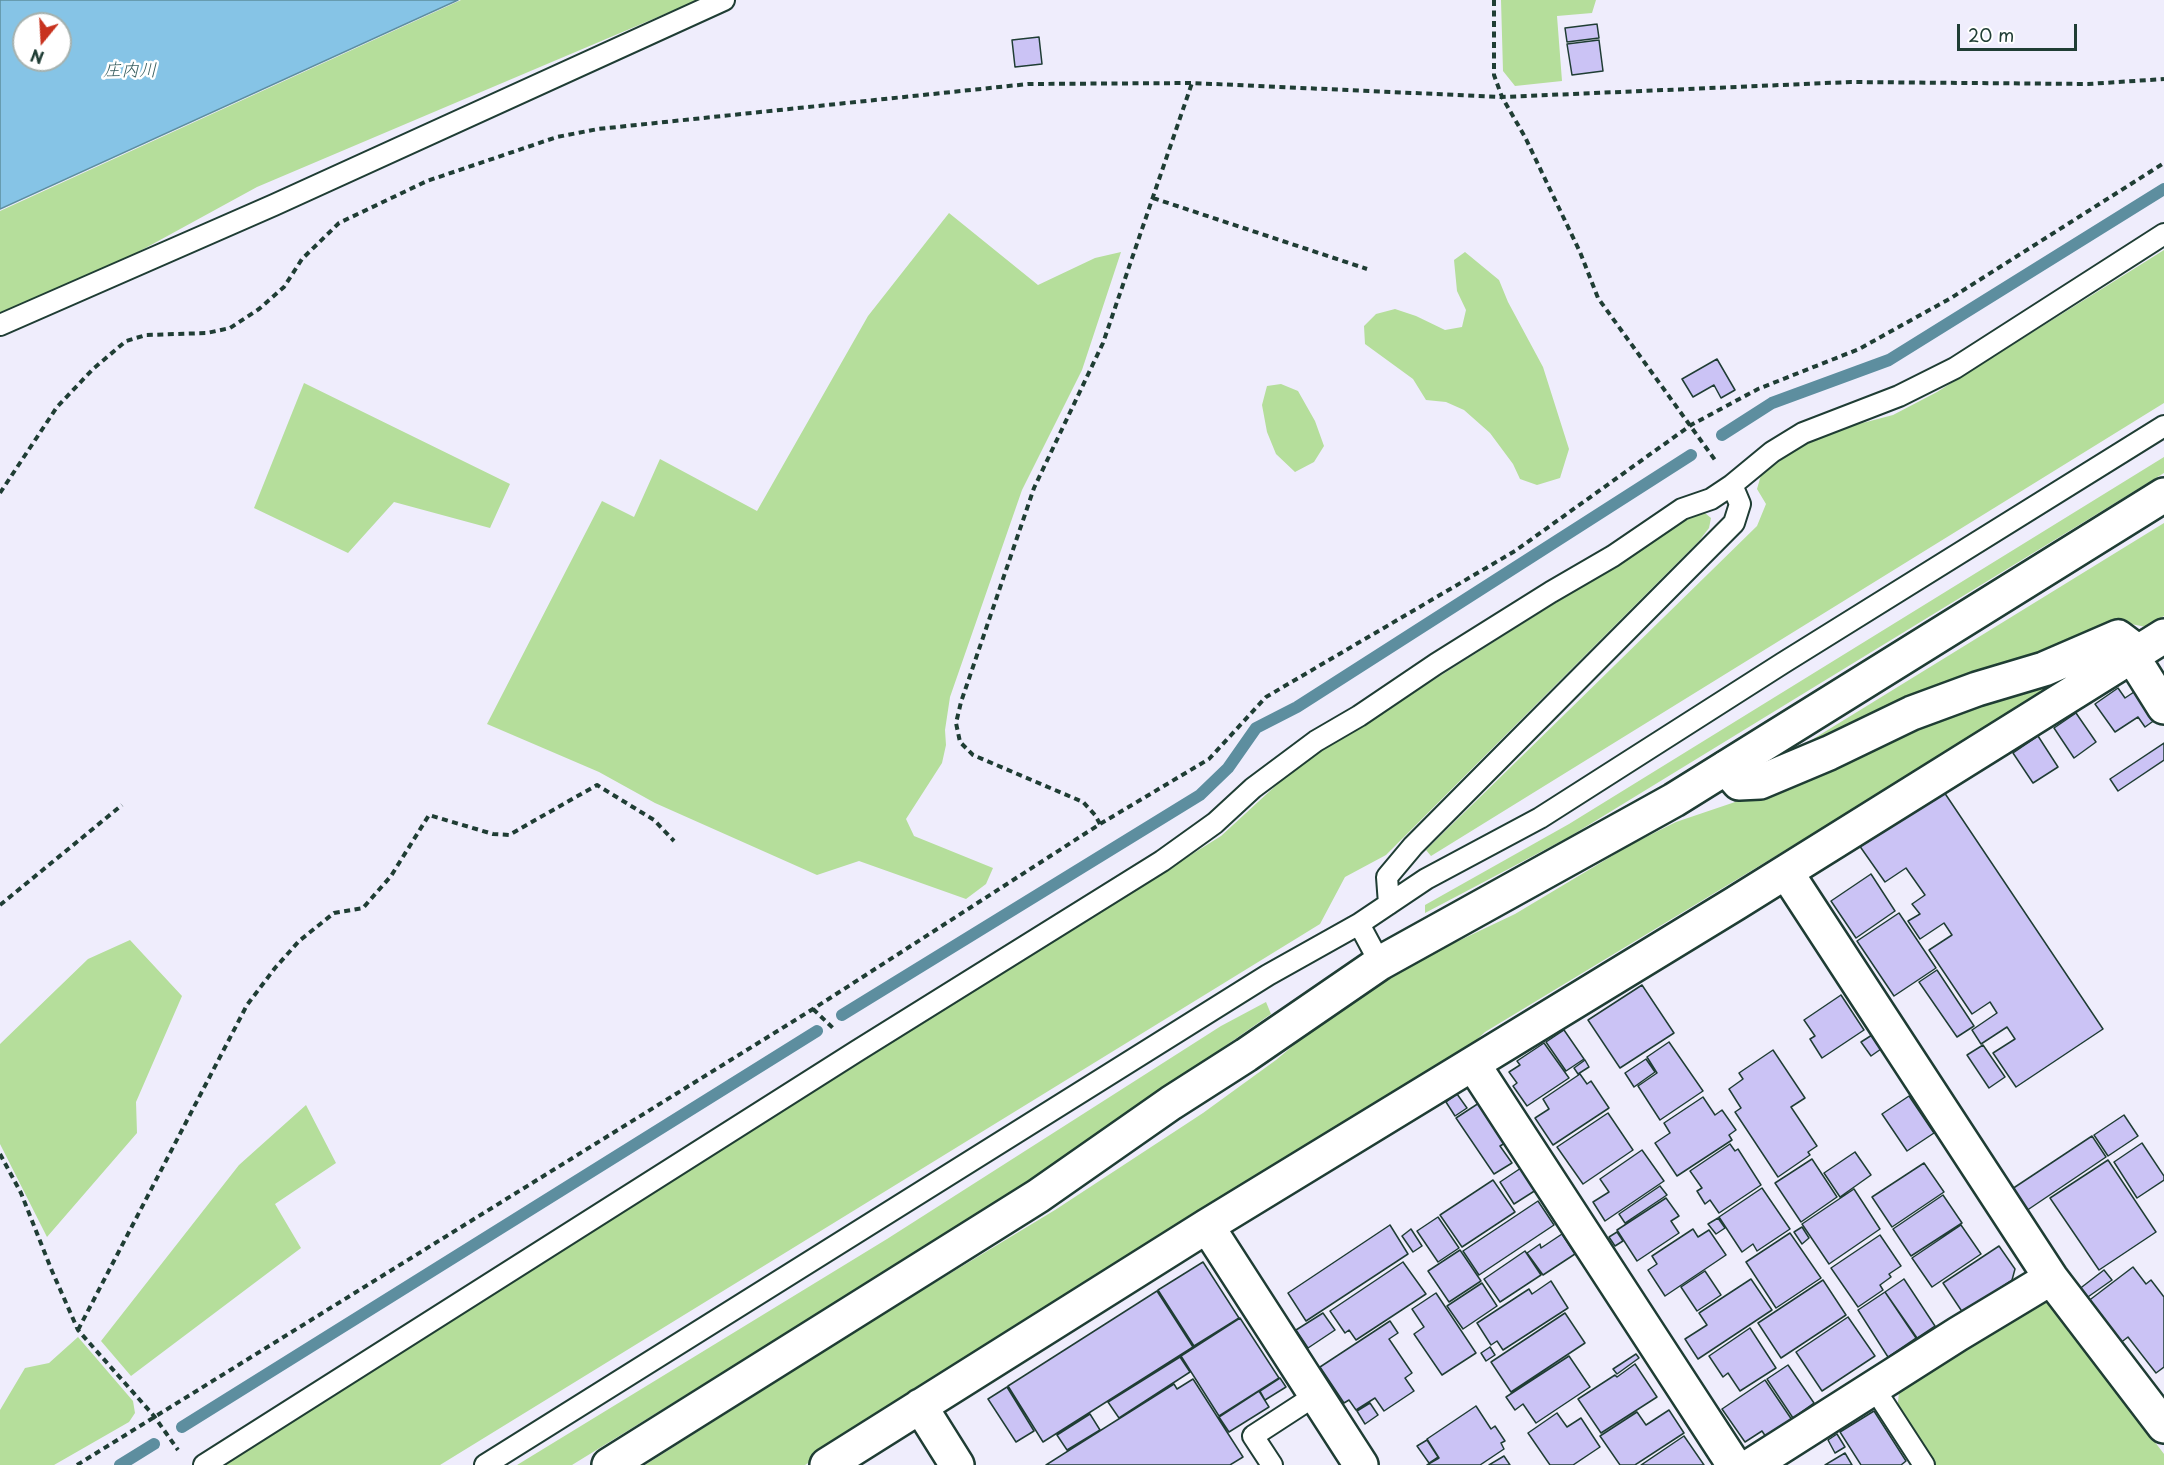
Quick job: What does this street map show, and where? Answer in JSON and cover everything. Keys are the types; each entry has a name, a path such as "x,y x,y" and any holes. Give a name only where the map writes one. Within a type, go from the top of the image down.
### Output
{"street":[{"path":"609,1465 1038,1196 1171,1103 1246,1055 1380,963 1674,801 2164,495"},
{"path":"1726,768 1739,783 1760,782 1829,753 1912,713 1977,689 2044,669 2118,637 2145,648 2164,706"},
{"path":"827,1465 1207,1226 1786,872 2145,648"},
{"path":"1786,872 2050,1278 2159,1410"},
{"path":"1473,1064 1734,1465"},
{"path":"1207,1226 1361,1465"},
{"path":"1752,1465 2050,1278"},
{"path":"920,1406 957,1465"}],"lane":[{"path":"0,325 274,205 724,0"},
{"path":"204,1465 847,1057 1162,861 1215,823 1254,788 1316,741 1359,716 1436,664 1532,604 1613,556 1682,509 1711,499 1772,452 1803,432 1899,396 1955,368 2164,234"},
{"path":"485,1465 1268,975 1359,924 1426,879 1540,818 1783,663 2164,426"},
{"path":"1389,904 1387,877 1413,846 1734,523 1740,504 1732,485"},
{"path":"1359,924 1380,963"},
{"path":"1874,1388 1924,1465"},
{"path":"1272,1465 1253,1436 1316,1395"}],"path":[{"path":"1494,0 1494,75 1502,97 1525,137 1580,252 1598,298 1732,485"},
{"path":"0,493 57,407 93,369 126,341 146,334 207,333 230,328 259,309 284,287 302,259 339,223 427,181 557,137 598,129 1028,84 1192,83 1502,97 1851,82 2088,84 2164,79"},
{"path":"1100,824 1083,802 973,755 960,742 956,723 961,702 1034,488 1103,343 1192,83"},
{"path":"77,1465 803,1016 1100,824 1209,759 1266,697 1515,551 1691,425 1758,389 1859,349 1951,298 2164,164"},
{"path":"1153,198 1367,269"},
{"path":"78,1330 247,1005 299,941 334,912 363,908 392,876 429,815 493,834 509,836 597,785 654,820 674,841"},
{"path":"0,905 122,805"},
{"path":"0,1154 21,1193 78,1330 153,1416 183,1457"}],"green space":[{"path":"461,0 698,0 257,187 107,269 0,322 0,211"},
{"path":"1501,0 1596,0 1592,13 1557,16 1562,81 1515,86 1503,71"},
{"path":"949,213 1038,285 1095,258 1121,252 1082,370 1022,490 950,697 945,730 946,745 942,763 906,819 914,836 993,868 986,884 966,899 859,861 817,875 655,803 599,772 487,724 602,501 634,517 660,459 757,511 868,316"},
{"path":"2164,250 2164,403 1431,856 1426,850 1757,526 1766,504 1757,489 1761,475 1799,447 1832,431 1893,415 1937,392"},
{"path":"1465,252 1499,280 1508,302 1543,367 1569,449 1560,478 1537,485 1520,479 1513,464 1490,433 1464,410 1446,402 1426,400 1413,379 1365,344 1364,326 1376,314 1395,309 1445,330 1462,327 1466,310 1457,291 1454,260"},
{"path":"304,383 510,484 490,528 394,502 348,553 254,508"},
{"path":"1281,384 1298,391 1315,421 1324,446 1314,462 1295,472 1276,454 1267,432 1262,405 1267,386"},
{"path":"2164,457 2164,473 1569,837 1425,913 1425,905 1569,824"},
{"path":"1705,513 1711,518 1709,528 1699,541 1386,855 1345,877 1320,924 440,1465 220,1465 1221,836 1296,767 1688,519"},
{"path":"2164,523 2164,616 2146,627 2126,623 1766,768"},
{"path":"2091,665 1485,1032 1460,1055 805,1465 645,1465 888,1311 1055,1210 1203,1113 1276,1060 1326,1018 1375,984 1515,914 1632,844 1676,822 1741,800 1965,705"},
{"path":"130,940 182,996 136,1102 137,1133 47,1237 0,1144 0,1044 88,959"},
{"path":"1266,1002 1271,1014 1022,1188 572,1465 517,1465 887,1239 1221,1026"},
{"path":"306,1105 336,1163 275,1204 301,1248 131,1376 101,1341 239,1165"},
{"path":"2049,1302 2164,1454 2164,1465 1932,1465 1897,1412 1899,1392 2031,1303"},
{"path":"78,1337 133,1401 135,1413 129,1422 54,1465 0,1465 0,1410 25,1368 49,1363"}],"water":[{"name":"庄内川","path":"0,0 458,0 0,209"}],"building":[{"path":"1597,24 1599,38 1567,42 1565,28"},
{"path":"1039,37 1042,64 1015,67 1012,40"},
{"path":"1599,40 1603,71 1572,75 1567,44"},
{"path":"1717,359 1735,390 1721,398 1714,385 1693,397 1682,379"},
{"path":"2118,688 2125,698 2140,688 2159,717 2145,727 2138,717 2115,732 2095,704"},
{"path":"2076,713 2096,742 2074,758 2054,728"},
{"path":"2038,736 2058,767 2033,783 2013,753"},
{"path":"2164,743 2164,760 2118,791 2110,779"},
{"path":"1942,789 2103,1029 2016,1087 1993,1053 2015,1039 2007,1027 1981,1044 1972,1030 1997,1013 1990,1002 1972,1014 1929,950 1952,935 1944,923 1920,939 1908,921 1920,914 1912,904 1925,895 1906,868 1885,882 1859,845"},
{"path":"1871,874 1895,911 1856,938 1831,901"},
{"path":"1899,913 1936,968 1894,996 1857,941"},
{"path":"1937,970 1974,1026 1957,1037 1919,982"},
{"path":"1642,985 1674,1033 1620,1068 1588,1020"},
{"path":"1841,995 1864,1030 1822,1058 1810,1039 1815,1036 1804,1020"},
{"path":"1564,1030 1584,1059 1566,1071 1546,1042"},
{"path":"1872,1035 1881,1049 1871,1056 1861,1042"},
{"path":"1669,1042 1703,1091 1660,1120 1638,1086 1657,1073 1647,1057"},
{"path":"1544,1043 1569,1078 1527,1106 1513,1086 1517,1083 1509,1072 1520,1065 1517,1061"},
{"path":"1983,1045 2005,1077 1989,1088 1967,1055"},
{"path":"1773,1050 1805,1098 1791,1107 1817,1146 1808,1152 1810,1155 1778,1177 1735,1112 1741,1108 1729,1089 1743,1079 1739,1073"},
{"path":"1646,1059 1655,1072 1634,1087 1625,1073"},
{"path":"1585,1060 1589,1067 1578,1074 1574,1068"},
{"path":"1580,1074 1587,1084 1591,1081 1609,1108 1553,1145 1535,1118 1549,1109 1543,1099"},
{"path":"1457,1094 1467,1108 1455,1116 1446,1102"},
{"path":"1909,1096 1934,1133 1907,1151 1882,1114"},
{"path":"1703,1097 1715,1115 1722,1110 1736,1130 1729,1135 1732,1140 1677,1176 1655,1143 1670,1133 1664,1123"},
{"path":"1479,1103 1505,1143 1500,1146 1512,1163 1494,1174 1456,1118"},
{"path":"1608,1113 1633,1150 1583,1184 1557,1147"},
{"path":"2124,1115 2138,1136 2108,1156 2094,1135"},
{"path":"2092,1136 2106,1157 2026,1211 2012,1189"},
{"path":"2142,1143 2164,1176 2164,1180 2137,1198 2114,1162"},
{"path":"1730,1144 1735,1151 1738,1149 1761,1185 1719,1213 1710,1200 1705,1204 1697,1191 1702,1188 1690,1171"},
{"path":"1642,1150 1664,1181 1605,1221 1593,1202 1609,1192 1600,1179"},
{"path":"1855,1152 1871,1175 1840,1197 1824,1173"},
{"path":"1812,1159 1837,1197 1801,1222 1775,1183"},
{"path":"2108,1160 2156,1232 2099,1270 2050,1198"},
{"path":"1924,1163 1944,1192 1892,1227 1872,1197"},
{"path":"1521,1168 1536,1190 1514,1204 1500,1182"},
{"path":"1493,1180 1515,1212 1462,1247 1440,1215"},
{"path":"1660,1186 1667,1195 1625,1223 1619,1214"},
{"path":"1762,1188 1790,1229 1757,1251 1753,1244 1742,1252 1719,1217"},
{"path":"1854,1189 1880,1229 1829,1264 1802,1224"},
{"path":"1943,1195 1962,1223 1911,1256 1893,1229"},
{"path":"1666,1198 1679,1216 1671,1221 1679,1233 1637,1261 1617,1230"},
{"path":"1538,1201 1554,1225 1479,1275 1463,1251"},
{"path":"1438,1217 1459,1248 1438,1262 1417,1231"},
{"path":"1718,1218 1725,1228 1716,1234 1708,1224"},
{"path":"1390,1225 1408,1254 1306,1321 1288,1293"},
{"path":"1961,1225 1981,1254 1932,1287 1912,1258"},
{"path":"1802,1227 1809,1238 1802,1244 1794,1232"},
{"path":"1411,1229 1422,1246 1413,1252 1402,1236"},
{"path":"1693,1229 1698,1237 1709,1230 1726,1255 1665,1296 1648,1270 1657,1264 1652,1256"},
{"path":"1617,1232 1623,1241 1615,1246 1609,1237"},
{"path":"1790,1233 1821,1278 1776,1308 1746,1262"},
{"path":"1562,1234 1575,1254 1543,1275 1527,1253 1540,1244 1541,1248"},
{"path":"1880,1235 1901,1266 1889,1274 1891,1277 1880,1285 1883,1290 1858,1307 1831,1268"},
{"path":"1999,1246 2015,1269 2012,1280 1963,1313 1943,1283"},
{"path":"1460,1250 1481,1281 1449,1302 1428,1271"},
{"path":"1525,1251 1541,1275 1500,1302 1484,1279"},
{"path":"1203,1262 1239,1318 1194,1346 1158,1290"},
{"path":"1403,1262 1426,1294 1356,1340 1349,1330 1345,1333 1330,1311"},
{"path":"2133,1267 2146,1284 2151,1280 2164,1297 2164,1367 2156,1373 2128,1337 2119,1344 2087,1302"},
{"path":"2104,1270 2112,1280 2085,1299 2078,1290"},
{"path":"1705,1271 1721,1295 1697,1311 1681,1287"},
{"path":"1751,1279 1772,1310 1698,1359 1685,1339 1707,1325 1699,1313"},
{"path":"1904,1279 1935,1326 1917,1338 1885,1292"},
{"path":"1823,1280 1846,1315 1781,1358 1758,1323"},
{"path":"1551,1281 1568,1308 1503,1350 1497,1341 1491,1345 1477,1323 1529,1289 1532,1294"},
{"path":"1482,1283 1497,1306 1463,1329 1447,1306"},
{"path":"1157,1291 1193,1347 1043,1442 1008,1386"},
{"path":"1885,1292 1916,1338 1888,1357 1858,1310"},
{"path":"1436,1293 1476,1353 1442,1375 1414,1334 1424,1327 1412,1309"},
{"path":"1323,1313 1335,1330 1308,1348 1296,1330"},
{"path":"1565,1313 1585,1343 1511,1392 1491,1362"},
{"path":"1848,1317 1875,1356 1822,1391 1796,1352"},
{"path":"1240,1318 1279,1378 1219,1416 1181,1356"},
{"path":"1390,1321 1398,1333 1389,1339 1412,1373 1405,1378 1414,1391 1384,1411 1375,1398 1356,1410 1349,1400 1344,1403 1320,1367"},
{"path":"1750,1328 1776,1368 1740,1391 1728,1373 1723,1377 1709,1356"},
{"path":"1490,1347 1495,1355 1486,1361 1481,1353"},
{"path":"1636,1354 1639,1358 1617,1374 1613,1369"},
{"path":"1569,1356 1590,1387 1536,1423 1523,1404 1515,1410 1506,1397"},
{"path":"1180,1357 1190,1372 1119,1418 1108,1402"},
{"path":"1635,1364 1657,1397 1601,1433 1578,1399"},
{"path":"1788,1365 1814,1403 1793,1418 1767,1379"},
{"path":"1280,1378 1286,1387 1265,1400 1260,1391"},
{"path":"1193,1379 1243,1457 1230,1465 1046,1465 1174,1384 1177,1389"},
{"path":"1765,1380 1792,1420 1766,1437 1762,1431 1745,1442 1722,1409"},
{"path":"1007,1387 1034,1431 1016,1442 988,1399"},
{"path":"1259,1391 1269,1407 1229,1432 1219,1417"},
{"path":"1370,1403 1378,1415 1365,1424 1357,1411"},
{"path":"1476,1406 1491,1429 1495,1426 1505,1441 1501,1443 1504,1449 1480,1465 1427,1465 1439,1458 1427,1439"},
{"path":"1669,1410 1684,1433 1635,1465 1620,1465 1600,1436 1637,1412 1646,1425"},
{"path":"1874,1411 1906,1461 1901,1465 1861,1465 1840,1432"},
{"path":"1557,1413 1567,1427 1581,1418 1600,1447 1573,1465 1550,1465 1528,1433"},
{"path":"1090,1414 1100,1430 1067,1450 1057,1435"},
{"path":"1837,1434 1845,1447 1835,1453 1828,1440"},
{"path":"1684,1436 1704,1465 1641,1465"},
{"path":"1427,1440 1438,1457 1429,1463 1417,1446"},
{"path":"1845,1453 1852,1465 1825,1465"},
{"path":"1504,1456 1510,1465 1489,1465"}],"waterway":[{"path":"1722,435 1772,403 1889,360 2164,189"},
{"path":"842,1015 1200,795 1228,768 1256,728 1297,707 1691,455"},
{"path":"182,1427 817,1031"},
{"path":"120,1465 154,1444"}]}
